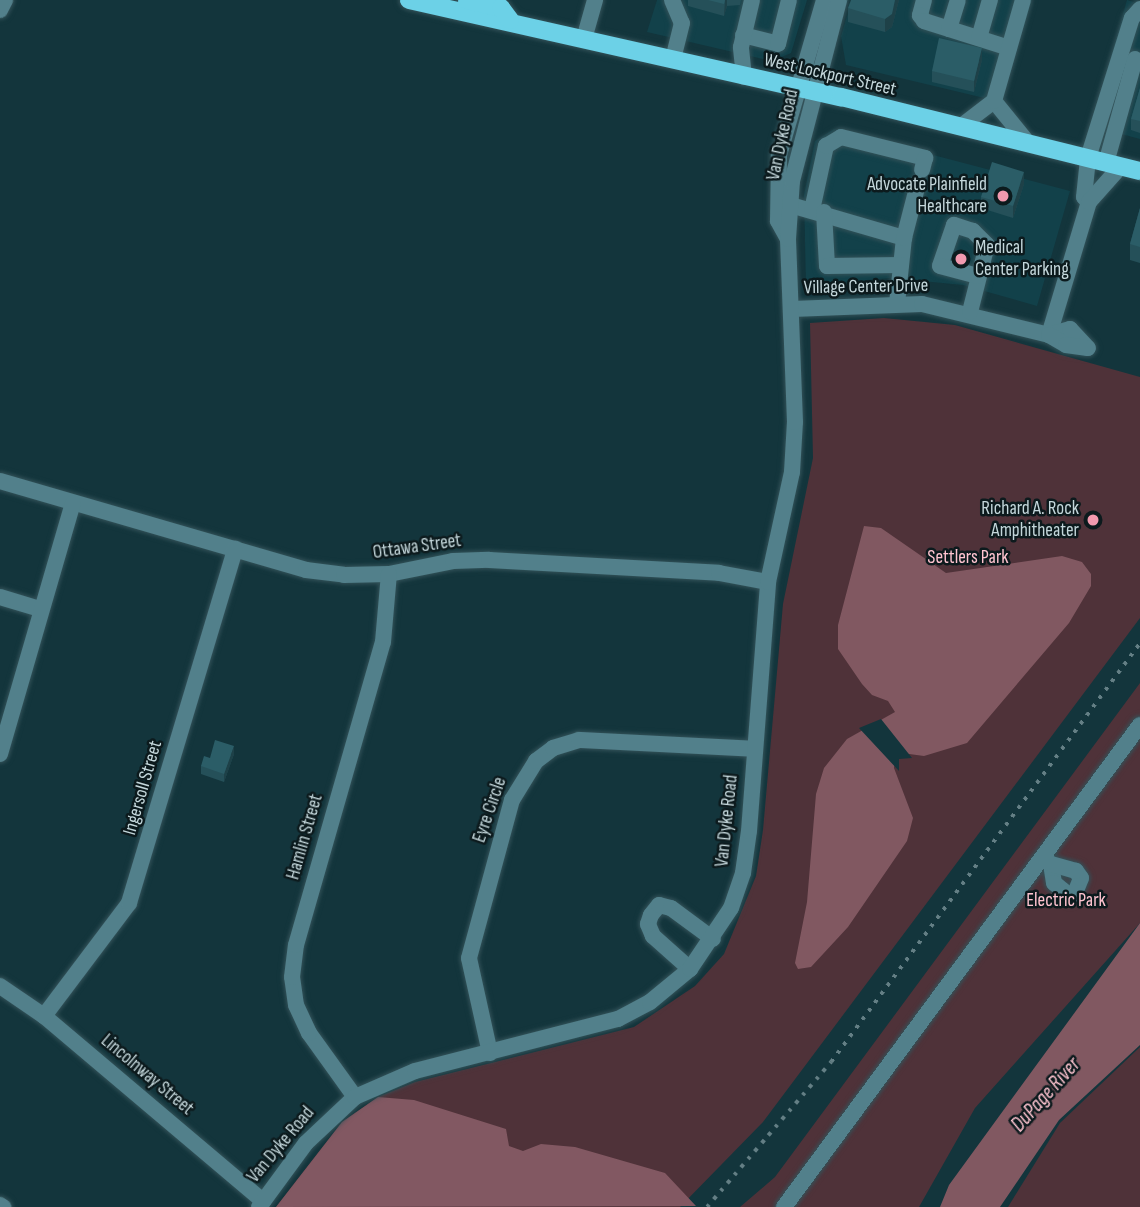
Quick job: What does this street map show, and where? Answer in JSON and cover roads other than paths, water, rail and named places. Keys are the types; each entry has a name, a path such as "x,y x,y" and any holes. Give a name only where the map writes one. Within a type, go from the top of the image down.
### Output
{"main road":[{"name":"West Lockport Street","path":"409,0 499,22 510,20 1140,171"},
{"name":"West Lockport Street","path":"467,0 500,8 510,20"}],"street":[{"path":"0,10 5,0"},
{"path":"584,38 595,0"},
{"path":"671,0 682,23 673,60"},
{"path":"744,78 743,35 752,0"},
{"path":"743,35 778,44 789,0"},
{"name":"Van Dyke Road","path":"261,1204 306,1143 355,1097 390,1078 618,1019 650,1002 690,969 713,939 743,873 768,582 792,472 792,309 788,239 794,206 804,90 824,0"},
{"name":"Van Dyke Road","path":"788,239 778,222 777,184 784,127 804,90 839,0"},
{"path":"924,0 920,15 924,21 1009,48"},
{"path":"949,29 958,0"},
{"path":"979,38 990,0"},
{"path":"960,127 994,101 1023,0"},
{"path":"1105,162 1132,58 1132,18 1140,9"},
{"path":"994,101 1029,144"},
{"path":"897,304 904,239 925,158 841,136 826,146 818,211 827,266 901,265"},
{"name":"Village Center Drive","path":"1089,202 1084,197 1105,162"},
{"name":"Village Center Drive","path":"792,309 897,304 970,313 1049,335 1089,202 1105,162"},
{"path":"794,206 818,211 904,239"},
{"path":"970,313 978,276"},
{"name":"Ottawa Street","path":"0,481 306,570 344,575 389,574 489,560 719,573 768,582"},
{"path":"0,754 73,503"},
{"name":"Ingersoll Street","path":"44,1016 129,904 235,549"},
{"name":"Hamlin Street","path":"355,1097 309,1032 296,1005 292,977 296,944 383,642 389,574"},
{"path":"0,597 40,609"},
{"path":"783,1207 1047,861 1140,725"},
{"name":"Eyre Circle","path":"491,1053 469,958 512,800 536,761 553,748 579,740 755,749"},
{"path":"690,969 653,936 648,924 651,915 659,905 671,908 713,939"},
{"name":"Lincolnway Street","path":"0,986 44,1016 261,1204"}],"water":[{"path":"864,526 881,528 946,573 1062,556 1082,562 1091,574 1091,586 1069,623 967,743 924,756 902,753 895,757 894,768 913,818 907,841 848,927 811,967 798,969 795,963 807,902 816,794 824,768 847,739 895,712 888,701 872,695 862,684 838,649 838,625"},
{"name":"DuPage River","path":"1140,923 1140,1045 1059,1120 1000,1207 940,1207 949,1185"}],"railway":[{"path":"707,1207 831,1062 1140,643"}],"place":[{"name":"Advocate Plainfield Healthcare","path":"1003,196"},
{"name":"Medical Center Parking","path":"961,259"},
{"name":"Richard A. Rock Amphitheater","path":"1093,520"}],"park label":[{"name":"Settlers Park","path":"968,558"},
{"name":"Electric Park","path":"1066,901"}]}
